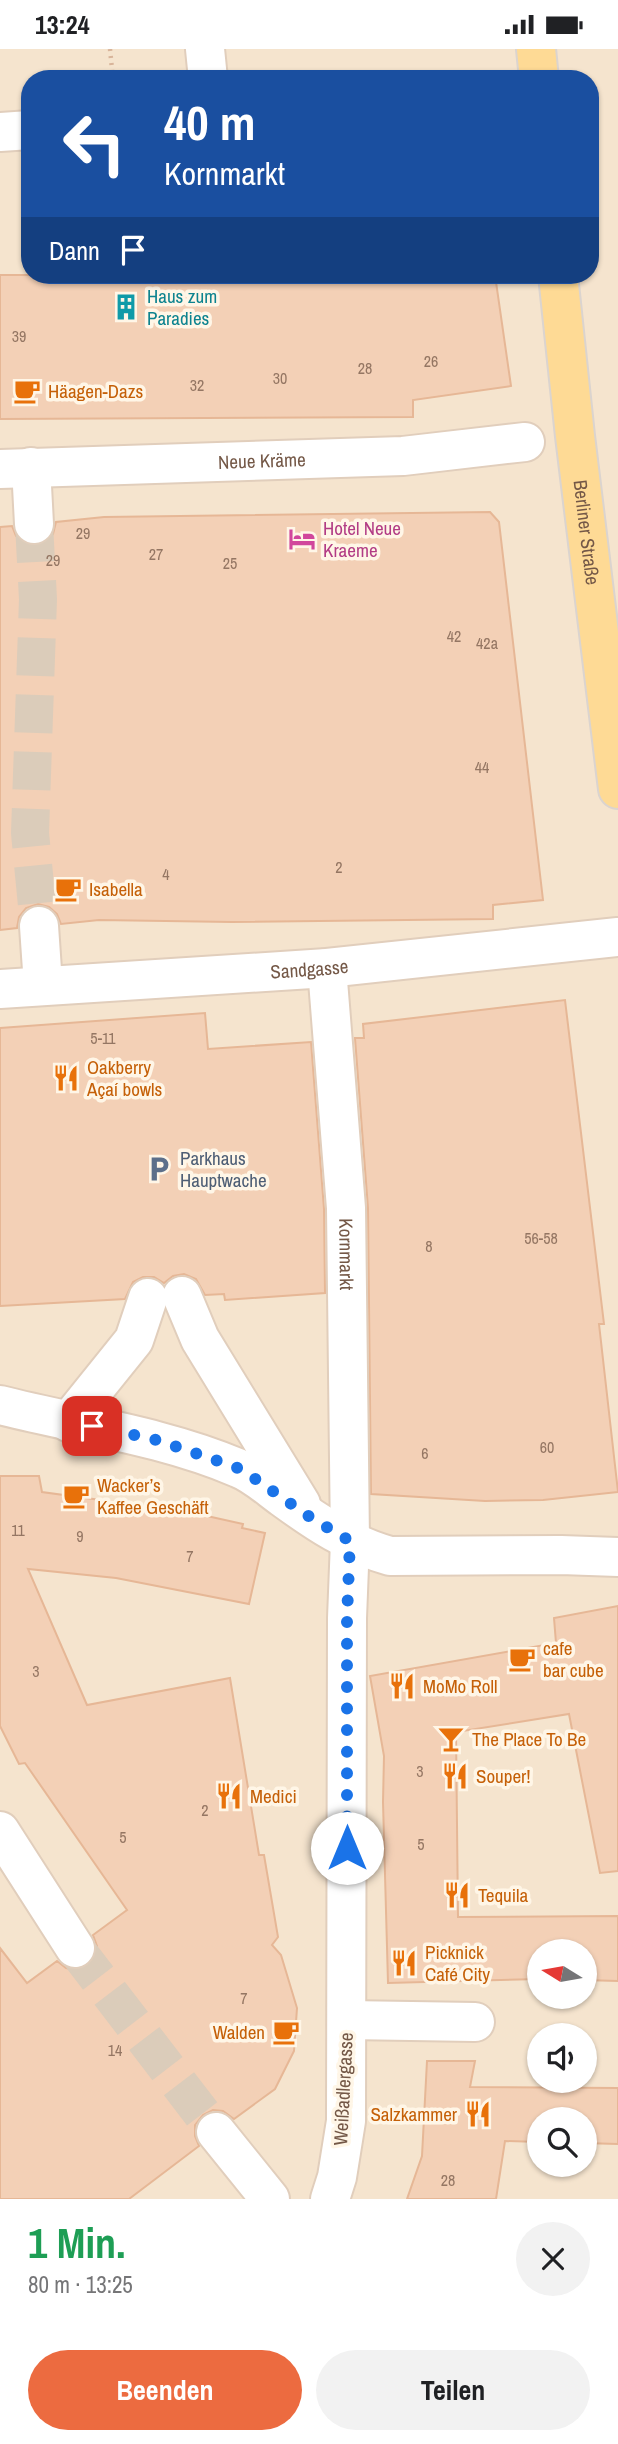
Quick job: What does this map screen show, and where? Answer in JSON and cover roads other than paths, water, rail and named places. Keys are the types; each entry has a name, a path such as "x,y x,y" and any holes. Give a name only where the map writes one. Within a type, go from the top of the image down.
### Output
{"main road":[{"path":"536,49 538,70"},
{"name":"Berliner Straße","path":"559,284 618,789"}],"street":[{"path":"205,49 207,70"},
{"path":"0,132 21,131"},
{"name":"Neue Kräme","path":"15,468 403,456 525,442"},
{"path":"15,468 34,524"},
{"path":"39,926 43,985"},
{"name":"Sandgasse","path":"0,989 327,968 618,937"},
{"name":"Kornmarkt","path":"327,968 346,1208 350,1541"},
{"path":"68,1422 134,1340 165,1296 200,1339 310,1517"},
{"path":"0,1405 157,1440 241,1469 350,1541 368,1550 390,1556 618,1557"},
{"name":"Weißadlergasse","path":"330,2199 337,2177 346,2121 347,1632 350,1541"},
{"path":"0,1831 75,1948"},
{"name":"Weißadlergasse","path":"347,2020 475,2022"},
{"path":"216,2132 270,2199"}],"tunnel":[{"path":"34,524 38,599 30,833 39,926"},
{"path":"75,1948 216,2132"}],"place":[{"name":"Haus zum Paradies","path":"126,307"},
{"name":"Häagen-Dazs","path":"27,391"},
{"name":"Hotel Neue Kraeme","path":"302,539"},
{"name":"Isabella","path":"68,889"},
{"name":"Oakberry Açaí bowls","path":"66,1078"},
{"name":"Parkhaus Hauptwache","path":"159,1169"},
{"name":"Wacker’s Kaffee Geschäft","path":"76,1496"},
{"name":"cafe bar cube","path":"522,1659"},
{"name":"MoMo Roll","path":"402,1686"},
{"name":"The Place To Be","path":"451,1739"},
{"name":"Souper!","path":"455,1776"},
{"name":"Medici","path":"229,1796"},
{"name":"Tequila","path":"457,1895"},
{"name":"Picknick Café City","path":"404,1963"},
{"name":"Walden","path":"286,2032"},
{"name":"Salzkammer","path":"478,2114"}]}
